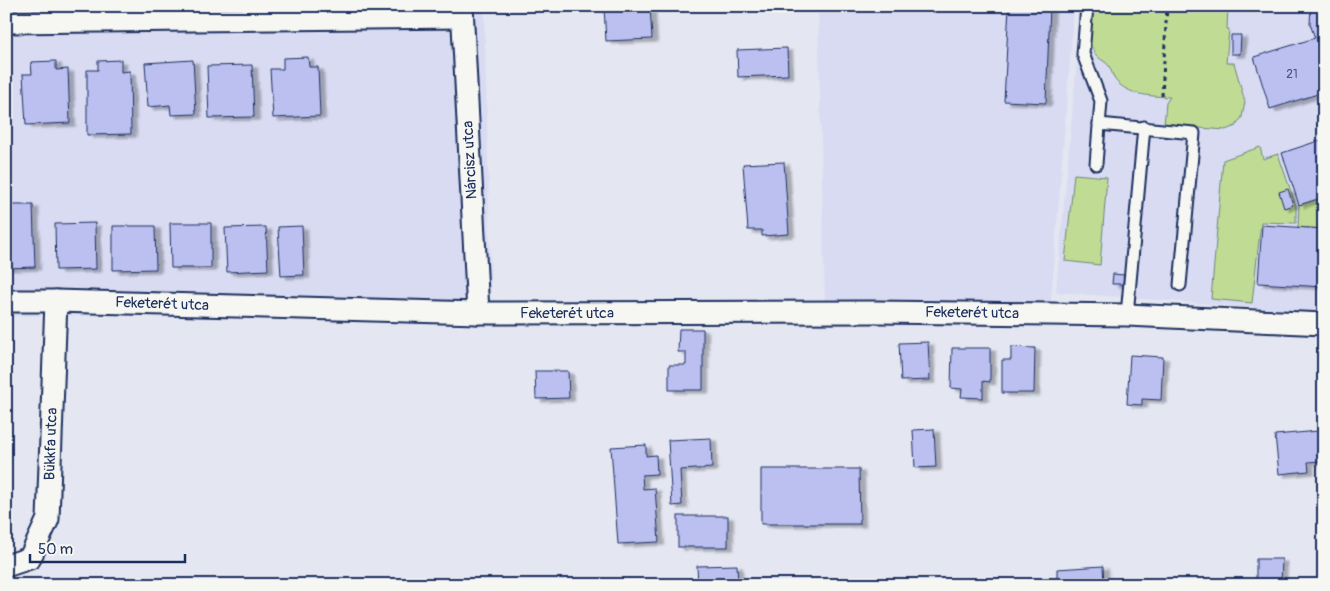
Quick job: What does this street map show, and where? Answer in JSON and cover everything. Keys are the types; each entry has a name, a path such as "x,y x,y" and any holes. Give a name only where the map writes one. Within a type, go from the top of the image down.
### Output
{"street":[{"path":"6,22 462,12"},
{"name":"Nárcisz utca","path":"462,12 478,313"},
{"name":"Feketerét utca","path":"6,302 56,301 478,313 876,312 1128,315 1324,324"},
{"name":"Bükkfa utca","path":"6,566 30,558 48,519 56,301"}],"lane":[{"path":"1086,6 1083,54 1102,101 1096,164"},
{"path":"1099,124 1194,133 1180,285"},
{"path":"1128,315 1144,127"}],"path":[{"path":"1162,96 1167,6"}],"shaded area":[{"path":"6,6 484,6 491,288 478,313 6,316"},
{"path":"818,6 1074,6 1049,326 825,308"},
{"path":"1082,6 1324,6 1324,313 1056,292"}],"green space":[{"path":"1090,6 1228,6 1227,29 1229,29 1226,63 1234,63 1245,102 1242,117 1236,126 1225,130 1164,125 1166,103 1170,97 1130,91 1118,83 1108,64 1098,57 1094,51 1089,32"},
{"path":"1260,147 1263,159 1278,154 1296,206 1296,223 1261,222 1252,303 1211,299 1223,160"},
{"path":"1074,174 1107,177 1100,265 1065,261"},
{"path":"1324,197 1324,229 1298,227 1299,205"}],"building":[{"path":"650,6 652,39 606,41 604,8"},
{"path":"1009,6 1050,6 1046,103 1004,101"},
{"path":"1311,6 1324,6 1324,92 1270,109 1254,57 1315,38 1310,24"},
{"path":"1231,35 1241,35 1240,54 1231,54"},
{"path":"787,48 788,75 738,77 737,50"},
{"path":"308,57 309,67 318,67 320,116 273,118 270,69 283,69 283,58"},
{"path":"121,60 121,72 130,71 131,134 87,135 87,70 98,70 98,61"},
{"path":"193,60 196,114 171,115 170,105 148,107 145,63"},
{"path":"56,61 56,70 68,69 70,123 26,125 23,74 32,74 31,62"},
{"path":"252,65 254,117 209,118 207,66"},
{"path":"1324,139 1324,197 1299,205 1282,153"},
{"path":"784,162 789,234 762,236 762,230 748,230 743,164"},
{"path":"1288,189 1293,205 1284,208 1279,192"},
{"path":"6,205 33,205 35,267 6,268"},
{"path":"95,223 96,269 56,270 55,224"},
{"path":"170,223 211,223 211,268 171,268"},
{"path":"1262,225 1324,229 1324,287 1258,283"},
{"path":"113,226 155,226 156,269 113,270"},
{"path":"302,226 304,275 281,276 278,227"},
{"path":"266,227 268,270 227,272 225,228"},
{"path":"1113,274 1124,275 1123,284 1112,284"},
{"path":"679,329 703,329 703,390 669,390 669,365 686,365 686,352 678,352"},
{"path":"928,342 930,380 901,381 899,343"},
{"path":"1011,347 1035,348 1034,393 1002,393 1002,360 1011,360"},
{"path":"952,348 990,348 990,382 983,381 983,398 961,397 962,389 951,388"},
{"path":"1130,355 1163,357 1161,400 1142,399 1142,405 1127,404"},
{"path":"535,371 568,371 569,398 536,399"},
{"path":"934,429 936,467 915,468 913,430"},
{"path":"1318,431 1320,461 1308,462 1309,471 1279,474 1275,435"},
{"path":"711,438 712,468 680,470 682,505 672,506 668,440"},
{"path":"646,445 646,456 656,455 657,474 642,475 643,489 655,488 659,542 618,544 611,447"},
{"path":"761,469 859,469 860,524 761,524"},
{"path":"678,516 728,516 728,547 678,547"},
{"path":"1256,559 1282,559 1281,585 1256,585"},
{"path":"737,565 738,585 698,585 697,566"},
{"path":"1103,566 1104,585 1057,585 1057,569"}]}
